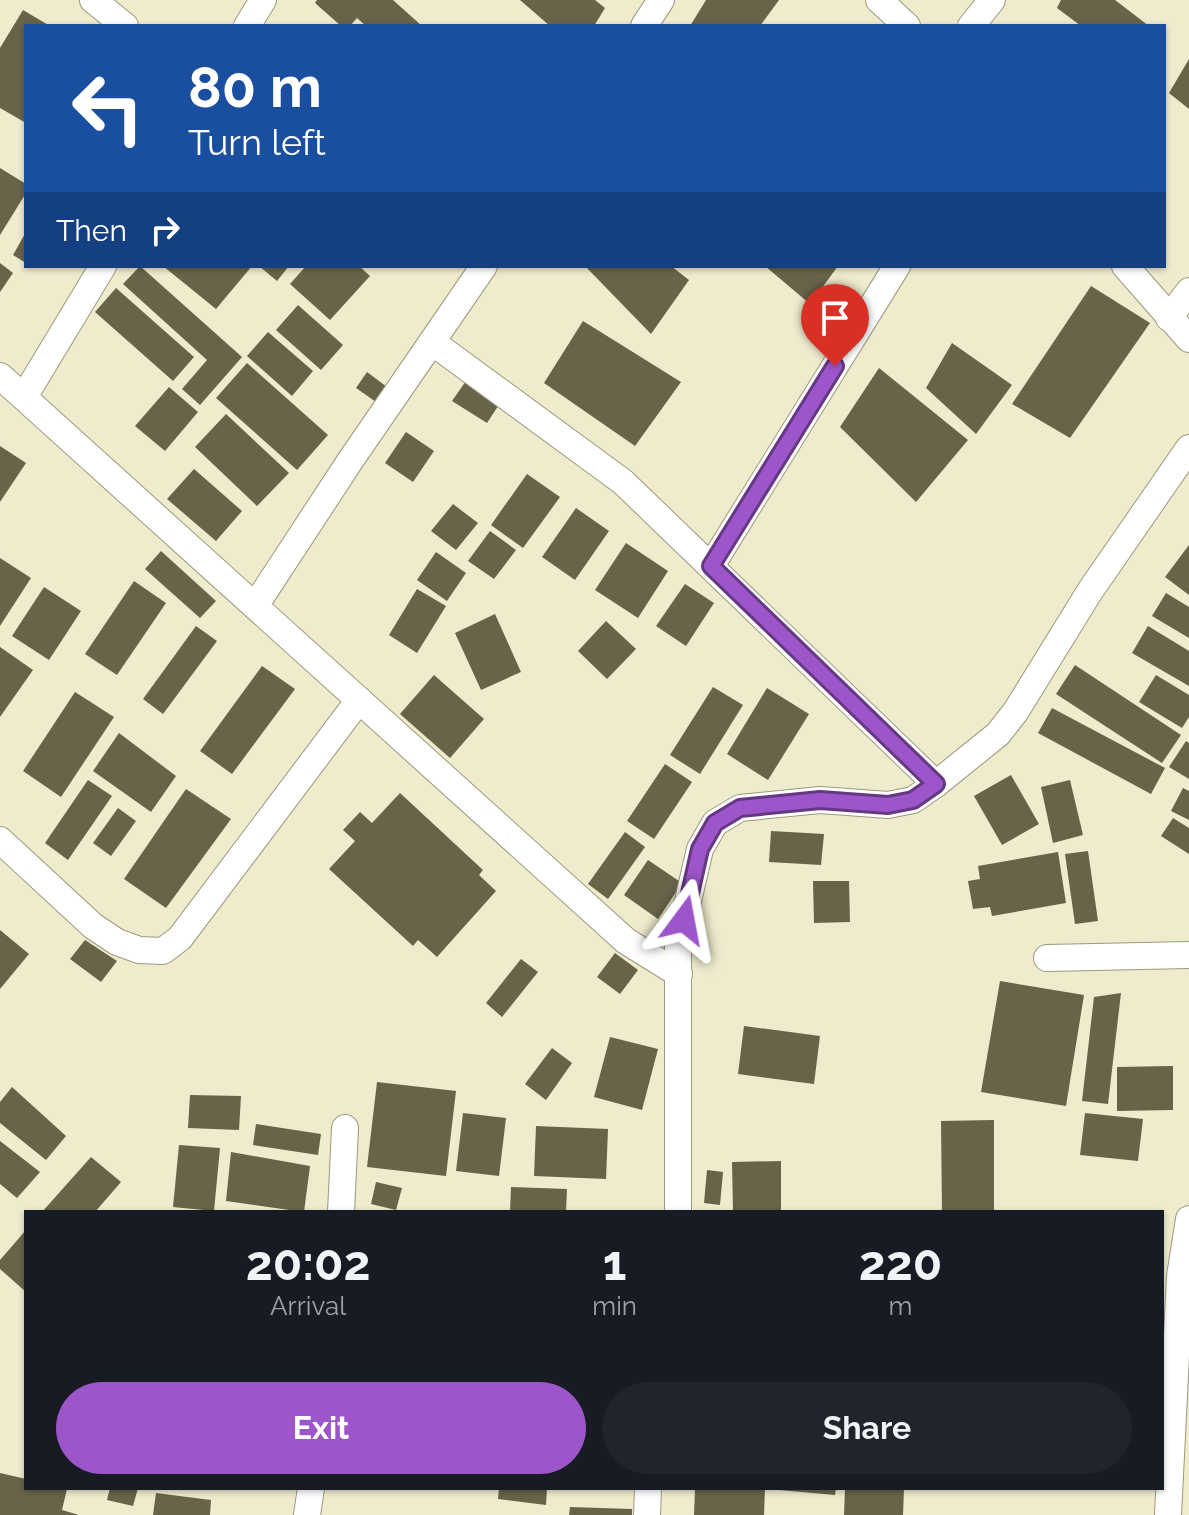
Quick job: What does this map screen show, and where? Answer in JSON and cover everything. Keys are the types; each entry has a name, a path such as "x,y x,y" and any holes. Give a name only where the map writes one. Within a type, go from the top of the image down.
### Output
{"street":[{"path":"93,0 123,24"},
{"path":"248,24 263,0"},
{"path":"645,24 661,0"},
{"path":"879,0 905,24"},
{"path":"973,24 992,0"},
{"path":"24,397 102,268"},
{"path":"255,606 483,268"},
{"path":"711,566 896,268"},
{"path":"1127,268 1189,339"},
{"path":"1169,318 1189,291"},
{"path":"432,342 623,482 936,784"},
{"path":"0,376 626,941 679,974"},
{"path":"678,1210 678,944 700,849 715,823 740,808 820,800 888,805 913,800 936,784 998,734 1016,711 1090,591 1189,448"},
{"path":"0,840 93,926 117,942 139,950 163,951 180,938 359,700"},
{"path":"1047,958 1189,955"},
{"path":"341,1210 345,1128"},
{"path":"1168,1515 1182,1372 1171,1275 1189,1219"},
{"path":"307,1515 311,1490"},
{"path":"647,1515 648,1490"}],"building":[{"path":"317,0 393,0 420,24 364,24 357,18 352,24 339,24 315,3"},
{"path":"520,0 595,0 605,8 595,24 548,24"},
{"path":"706,0 779,0 761,24 691,24"},
{"path":"1061,0 1115,0 1146,24 1078,24 1057,8"},
{"path":"23,10 47,24 24,24 24,122 0,108 0,48"},
{"path":"1189,59 1189,109 1169,93"},
{"path":"0,168 24,183 24,196 0,235"},
{"path":"24,236 24,262 13,255"},
{"path":"0,263 13,273 0,292"},
{"path":"138,268 142,268 242,357 200,405 182,389 207,360 123,284"},
{"path":"165,268 250,268 216,309"},
{"path":"261,268 287,268 277,281"},
{"path":"304,268 361,268 370,276 330,320 290,284"},
{"path":"587,268 674,268 689,280 651,334"},
{"path":"767,268 837,268 810,304"},
{"path":"1091,286 1150,323 1070,438 1012,404"},
{"path":"116,288 194,357 173,381 95,312"},
{"path":"298,305 343,345 321,370 276,330"},
{"path":"583,321 681,382 635,446 544,383"},
{"path":"268,332 313,371 292,396 247,356"},
{"path":"952,343 1012,385 976,434 926,388"},
{"path":"247,363 328,435 297,470 216,398"},
{"path":"879,368 968,440 916,502 840,427"},
{"path":"367,372 387,387 376,402 356,388"},
{"path":"466,381 500,403 487,423 452,401"},
{"path":"169,387 198,412 165,451 135,426"},
{"path":"226,414 289,473 257,506 195,447"},
{"path":"406,432 434,451 413,482 385,463"},
{"path":"0,446 26,463 0,502"},
{"path":"194,469 242,511 216,541 167,499"},
{"path":"527,474 560,497 523,548 491,525"},
{"path":"453,504 478,523 456,550 431,531"},
{"path":"576,508 609,531 575,580 542,557"},
{"path":"490,531 516,550 494,579 468,561"},
{"path":"626,543 668,571 638,618 595,590"},
{"path":"1189,545 1189,595 1165,577"},
{"path":"161,551 216,601 200,618 145,569"},
{"path":"436,552 466,573 447,601 417,580"},
{"path":"0,558 31,578 0,626"},
{"path":"134,581 166,603 117,675 85,654"},
{"path":"685,584 714,603 686,646 656,626"},
{"path":"44,587 81,611 49,660 12,636"},
{"path":"417,589 446,606 417,653 389,635"},
{"path":"1166,593 1189,607 1189,638 1152,616"},
{"path":"495,614 521,672 481,690 455,633"},
{"path":"606,621 636,649 607,679 578,651"},
{"path":"196,626 217,641 163,714 143,699"},
{"path":"1148,626 1189,651 1189,686 1132,653"},
{"path":"0,647 33,670 0,717"},
{"path":"1075,665 1181,735 1162,763 1056,694"},
{"path":"262,666 295,689 232,774 200,751"},
{"path":"434,675 484,719 450,758 400,714"},
{"path":"1156,675 1189,695 1189,717 1182,728 1139,702"},
{"path":"713,687 743,705 700,774 670,755"},
{"path":"767,688 809,714 768,780 727,754"},
{"path":"75,692 114,717 61,797 23,771"},
{"path":"1052,708 1165,768 1151,794 1038,733"},
{"path":"119,733 176,776 151,812 93,771"},
{"path":"1186,741 1189,743 1189,779 1169,767"},
{"path":"665,764 692,782 654,839 627,821"},
{"path":"1011,775 1039,824 1002,845 974,796"},
{"path":"88,780 112,796 68,860 45,843"},
{"path":"1070,780 1083,835 1053,843 1041,787"},
{"path":"1183,788 1189,791 1189,820 1171,811"},
{"path":"186,789 231,819 166,908 124,879"},
{"path":"400,793 483,870 479,875 496,891 437,957 418,940 413,946 329,869 355,841 343,830 360,812 372,823"},
{"path":"118,808 136,821 111,856 93,843"},
{"path":"1173,818 1189,828 1189,854 1161,836"},
{"path":"771,831 824,834 821,865 769,862"},
{"path":"625,832 645,847 608,899 588,884"},
{"path":"1088,851 1098,921 1075,924 1065,854"},
{"path":"1058,852 1066,903 992,916 990,907 973,909 968,881 980,879 978,866"},
{"path":"648,860 682,883 658,919 624,895"},
{"path":"813,881 849,881 850,922 814,923"},
{"path":"0,930 29,954 0,989"},
{"path":"85,940 117,961 101,982 70,959"},
{"path":"615,953 638,970 620,994 597,977"},
{"path":"521,959 538,972 502,1017 486,1003"},
{"path":"1000,981 1084,995 1066,1106 981,1092"},
{"path":"1121,993 1108,1104 1082,1101 1094,997"},
{"path":"744,1026 820,1036 814,1084 738,1074"},
{"path":"610,1037 658,1049 642,1110 594,1097"},
{"path":"552,1048 572,1063 546,1100 525,1084"},
{"path":"1173,1066 1173,1110 1117,1111 1117,1067"},
{"path":"377,1082 456,1091 446,1176 367,1167"},
{"path":"12,1087 66,1136 46,1160 0,1123 0,1102"},
{"path":"190,1095 241,1096 239,1130 188,1128"},
{"path":"463,1113 506,1118 499,1176 456,1171"},
{"path":"1085,1113 1143,1119 1138,1161 1080,1155"},
{"path":"994,1120 994,1210 942,1210 941,1121"},
{"path":"256,1124 321,1134 318,1155 253,1145"},
{"path":"536,1126 608,1129 606,1179 534,1176"},
{"path":"0,1141 40,1172 17,1198 0,1184"},
{"path":"179,1145 220,1148 214,1210 173,1207"},
{"path":"231,1152 310,1166 304,1210 226,1201"},
{"path":"91,1157 121,1182 97,1210 44,1210"},
{"path":"781,1161 781,1210 733,1210 732,1162"},
{"path":"707,1170 723,1172 720,1205 704,1203"},
{"path":"376,1182 402,1188 396,1210 371,1204"},
{"path":"511,1187 567,1189 566,1210 510,1210"},
{"path":"24,1232 24,1290 0,1269 0,1260"},
{"path":"0,1473 24,1479 24,1490 67,1490 62,1510 79,1515 0,1515"},
{"path":"110,1490 137,1490 133,1506 107,1500"},
{"path":"499,1490 547,1490 546,1505 498,1499"},
{"path":"695,1490 765,1490 764,1515 694,1515"},
{"path":"779,1490 836,1490 835,1495"},
{"path":"845,1490 904,1490 903,1515 844,1515"},
{"path":"156,1493 211,1500 210,1515 153,1515"},
{"path":"570,1507 632,1509 632,1515 569,1515"}],"route":[{"path":"684,920 700,849 715,823 740,808 820,800 888,805 913,800 936,784 711,566 835,366"}]}
